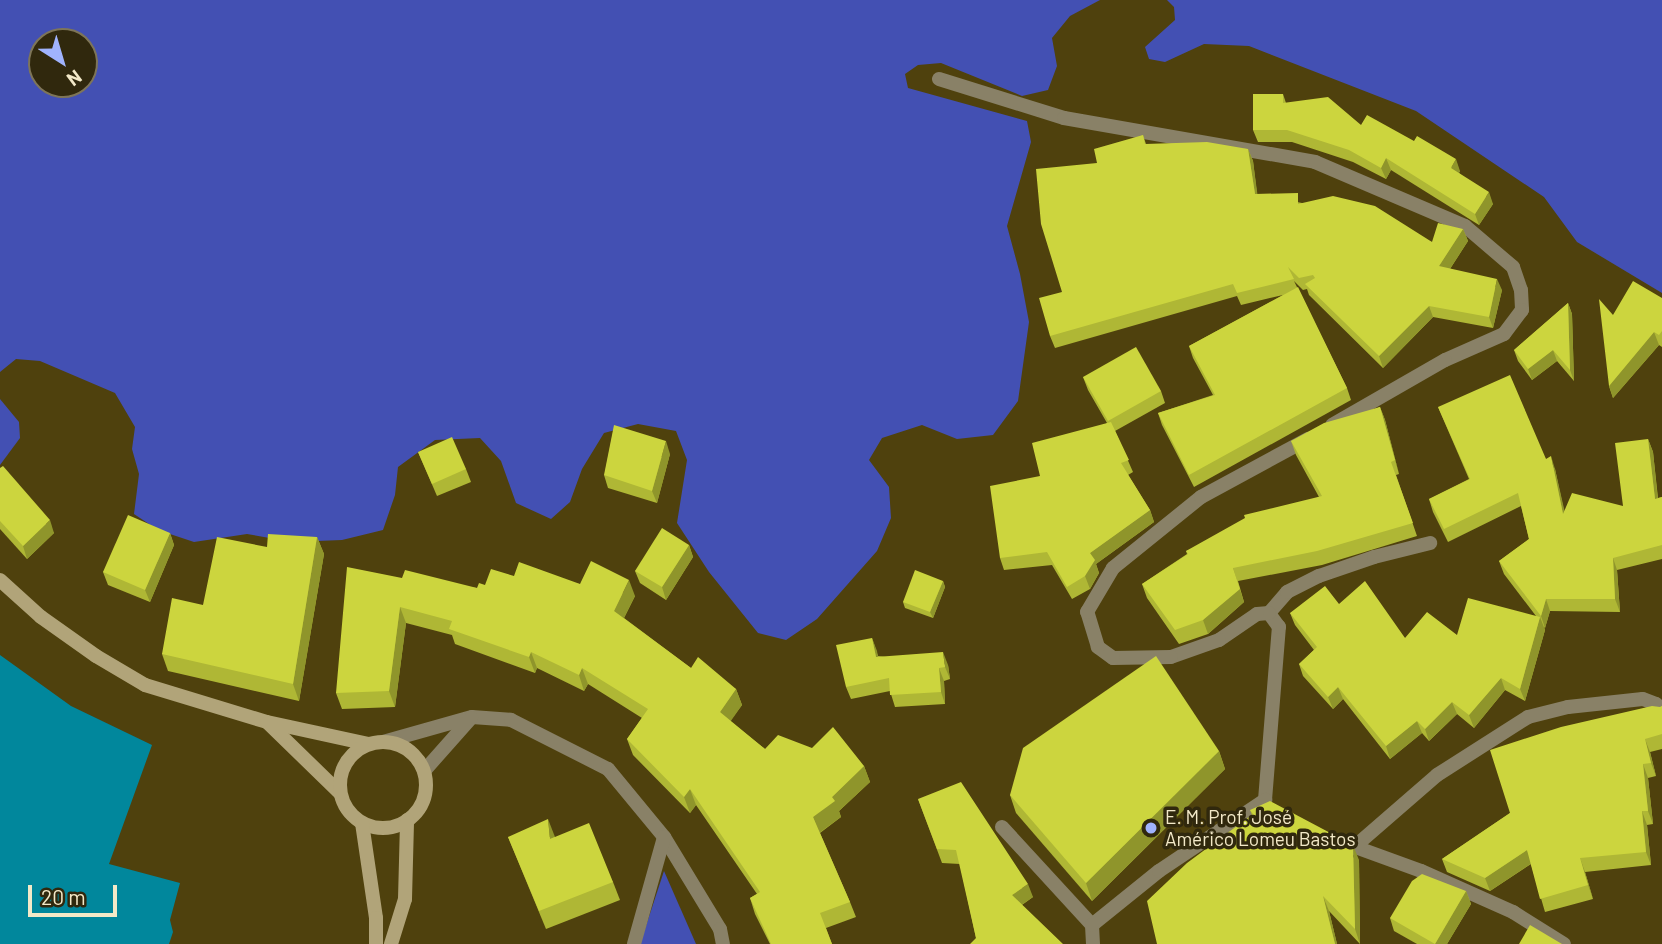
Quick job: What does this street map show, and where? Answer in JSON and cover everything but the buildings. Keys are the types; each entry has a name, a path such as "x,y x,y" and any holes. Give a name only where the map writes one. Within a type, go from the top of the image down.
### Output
{"main road":[{"path":"0,580 41,617 96,656 145,685 267,722 368,744 383,742 408,750 424,771 424,797 418,810 407,820 390,827 362,823"},
{"path":"267,722 340,793 345,805 362,823 376,918 376,944"},
{"path":"340,793 343,768 349,758 368,744"},
{"path":"391,944 405,899 407,820"}],"street":[{"path":"939,79 1064,118 1314,162 1465,226 1513,267 1521,290 1522,310 1504,334 1445,360 1201,497 1113,568 1087,612 1098,647 1113,658 1171,657 1219,640 1257,614 1269,614"},
{"path":"1269,614 1287,592 1319,576 1374,557 1430,543"},
{"path":"1092,925 1159,870 1271,803 1279,627 1269,614"},
{"path":"1353,848 1437,775 1528,716 1567,707 1643,699 1656,704 1662,711"},
{"path":"424,771 472,717"},
{"path":"383,742 472,717 511,720 608,769 664,837 720,929 723,944"},
{"path":"1002,827 1092,925 1093,944"},
{"path":"1331,836 1353,848 1421,871 1513,912 1564,944"},
{"path":"634,944 664,837"}],"shaded area":[{"path":"0,0 1100,0 1070,16 1052,38 1057,66 1048,90 1022,96 941,63 918,65 905,74 908,88 1027,121 1031,142 1007,226 1029,322 1018,401 993,435 957,439 922,425 882,438 869,460 889,487 891,518 877,551 817,619 786,640 758,633 709,572 677,523 687,460 676,431 638,424 604,433 582,469 570,502 551,519 516,503 501,461 480,438 435,440 398,467 395,495 383,530 342,540 292,542 247,534 194,542 158,530 134,514 139,474 132,449 135,427 115,393 40,361 16,359 0,372"},
{"path":"1167,0 1662,0 1662,293 1577,242 1544,197 1416,111 1249,46 1204,44 1165,62 1149,59 1145,47 1175,20 1174,7"},
{"path":"0,399 19,422 20,438 0,465"},
{"path":"664,871 696,944 640,944"}],"water":[{"path":"0,655 71,706 152,745 109,864 180,883 170,920 173,932 169,944 0,944"}],"place":[{"name":"E. M. Prof. José Américo Lomeu Bastos","path":"1151,828"}]}
